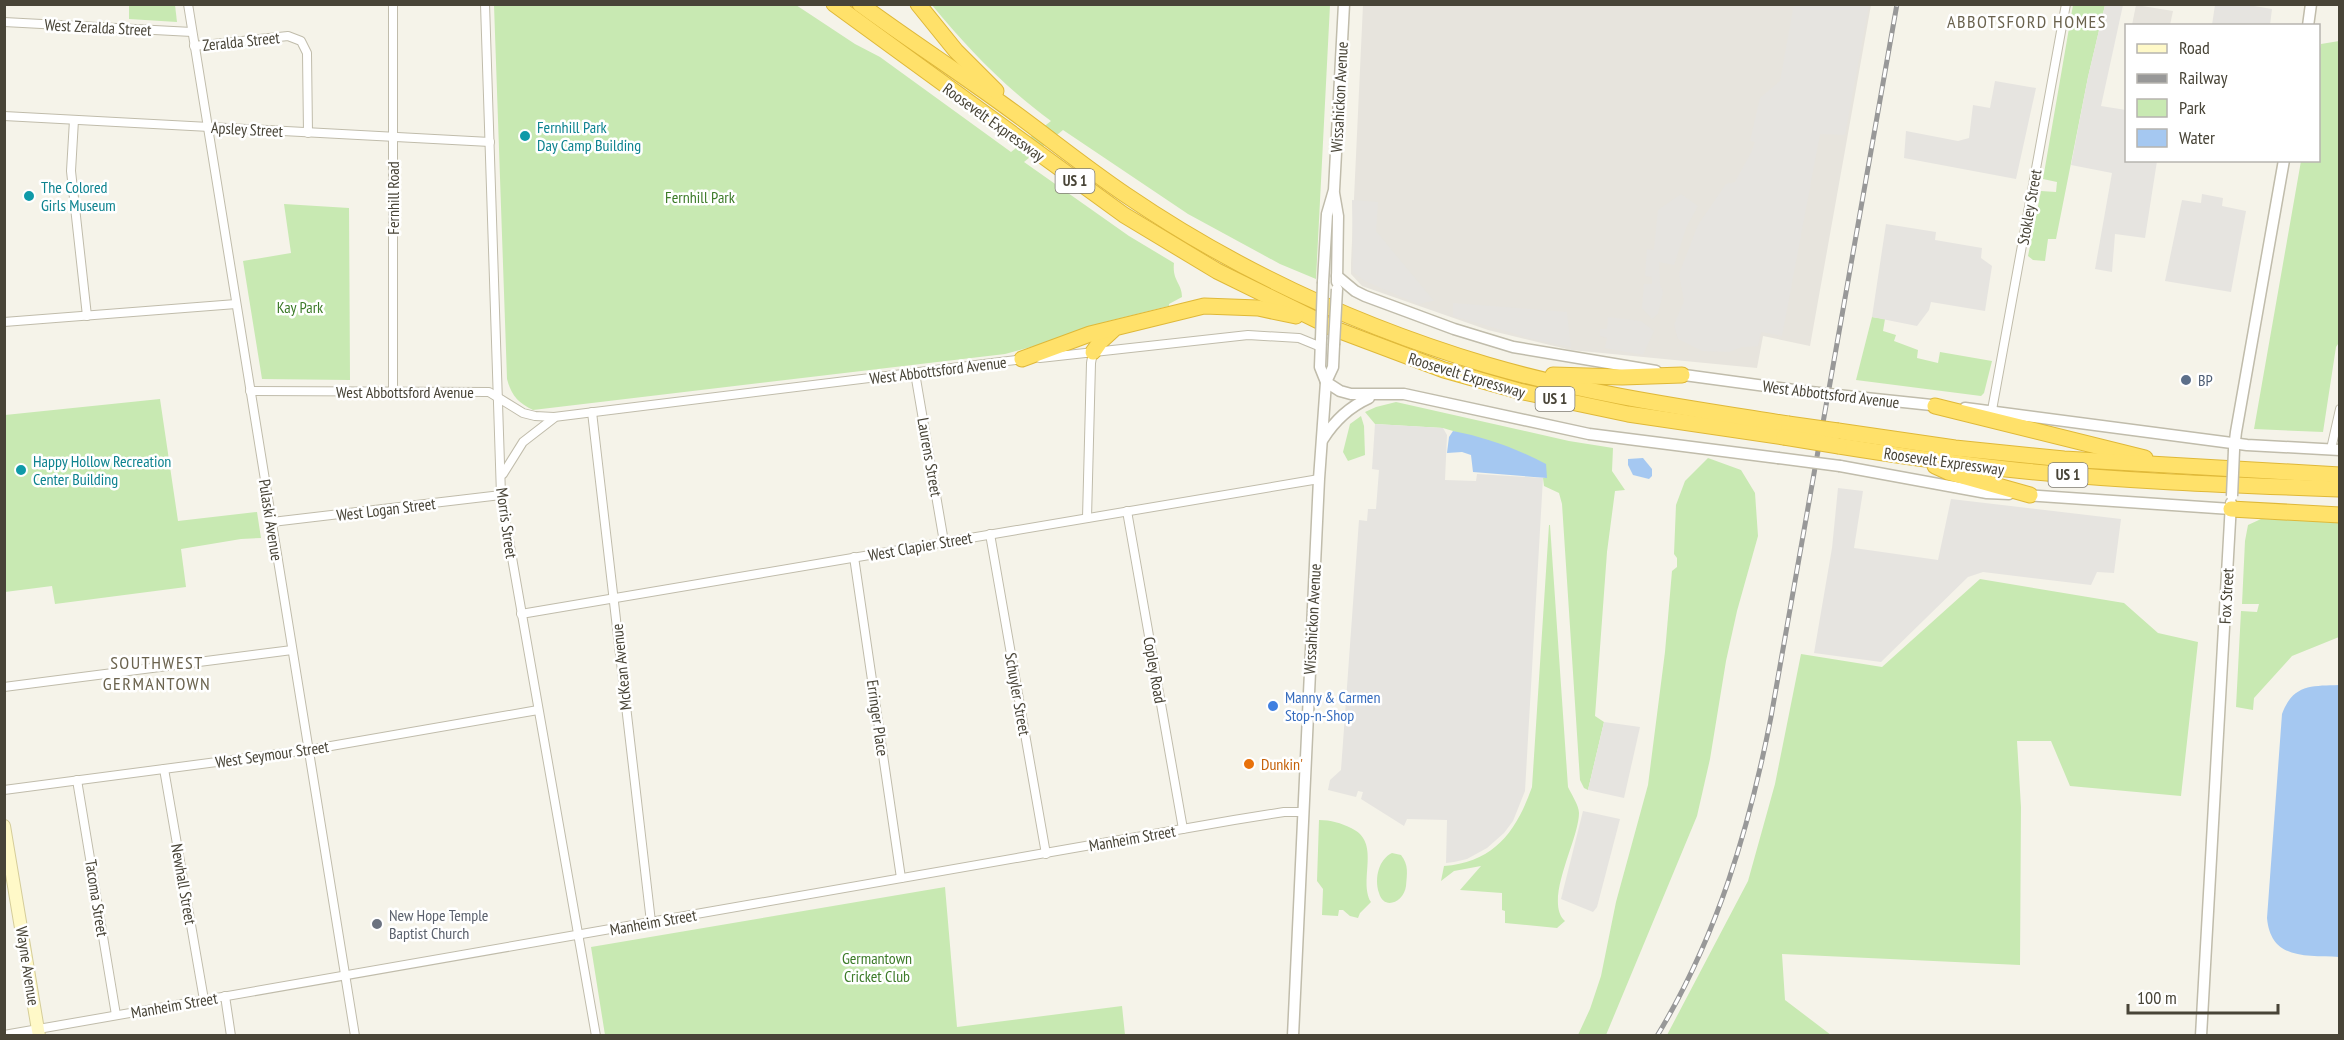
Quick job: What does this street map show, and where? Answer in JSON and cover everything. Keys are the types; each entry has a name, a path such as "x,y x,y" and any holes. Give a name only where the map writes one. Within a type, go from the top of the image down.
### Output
{"highway":[{"path":"826,4 854,19"},
{"name":"Roosevelt Expressway","path":"834,4 1124,215 1217,271 1347,334 1408,357 1520,391 1628,414 1838,438 2009,454 2174,467 2340,475"},
{"name":"Roosevelt Expressway","path":"860,4 1151,212 1306,296 1386,330 1456,355 1520,374 1613,396 1786,431"},
{"path":"918,4 956,51 1037,131"},
{"path":"1022,359 1068,341 1173,312 1211,305 1258,308 1314,318"},
{"path":"1093,352 1105,336 1115,328"},
{"path":"1520,374 1622,377 1682,375"},
{"path":"1935,406 2108,448 2174,467"},
{"name":"Roosevelt Expressway","path":"1838,438 1918,458 2075,475 2247,486 2340,489"},
{"path":"1918,458 1948,472 2030,495"},
{"path":"2231,502 2340,515"}],"main road":[{"name":"Wayne Avenue","path":"4,826 39,1032"}],"street":[{"name":"Pulaski Avenue","path":"188,4 355,1035"},
{"name":"Fernhill Road","path":"393,4 393,392"},
{"name":"Morris Street","path":"485,4 501,495 596,1035"},
{"name":"Wissahickon Avenue","path":"1293,1035 1321,441 1326,382 1333,368 1337,289 1338,216 1334,190 1344,4"},
{"name":"Stokley Street","path":"1992,410 2066,4"},
{"path":"2307,24 2311,4"},
{"name":"West Zeralda Street","path":"4,22 192,32"},
{"name":"Zeralda Street","path":"194,46 288,36 301,41 308,53 308,133"},
{"name":"Apsley Street","path":"4,116 490,142"},
{"path":"74,120 71,171 87,316"},
{"name":"Fox Street","path":"2201,1035 2235,447 2284,162"},
{"name":"Wissahickon Avenue","path":"1326,382 1320,367 1323,282 1327,214 1334,190"},
{"name":"West Abbottsford Avenue","path":"1337,276 1365,296 1487,340 1528,350 1682,375 1837,395 1992,410 2235,447 2335,450"},
{"path":"4,322 236,304"},
{"name":"West Abbottsford Avenue","path":"250,391 489,392 528,415 554,417 1022,359 1248,336 1299,339 1321,343"},
{"path":"1088,518 1093,352"},
{"name":"Laurens Street","path":"915,373 944,542"},
{"path":"1326,382 1340,391 1351,394 1404,394 1589,434 1840,466 1987,493 2231,502"},
{"path":"1321,441 1348,409 1378,394"},
{"path":"2335,450 2340,409"},
{"name":"McKean Avenue","path":"592,412 651,922"},
{"path":"501,477 512,456 523,442 554,417"},
{"name":"West Clapier Street","path":"521,614 1319,479"},
{"name":"West Logan Street","path":"272,522 501,495"},
{"name":"Copley Road","path":"1127,511 1183,830"},
{"name":"Schuyler Street","path":"990,534 1046,854"},
{"name":"Erringer Place","path":"854,557 901,879"},
{"path":"4,687 292,650"},
{"name":"West Seymour Street","path":"4,790 308,750 538,710"},
{"name":"Newhall Street","path":"164,769 204,1000"},
{"name":"Tacoma Street","path":"77,780 116,1016"},
{"name":"Manheim Street","path":"4,1035 39,1032 225,996 1284,812 1302,812"},
{"path":"225,996 231,1035"}],"shaded area":[{"path":"1794,4 1869,5 1845,135 1820,134 1782,336 1761,332 1758,346 1742,347 1729,352 1702,351 1678,339 1674,325 1684,301 1679,274 1698,225 1726,184 1735,182 1752,151 1755,142 1750,141 1760,98 1780,81"},
{"path":"1363,5 1871,5 1810,346 1763,336 1757,368 1571,350 1488,330 1362,286 1351,274 1351,263"},
{"path":"2105,5 2123,5 2101,106 2125,110 2125,162 2157,162 2145,238 2115,234 2112,272 2095,269 2112,173 2071,165"},
{"path":"2136,5 2173,11 2170,24 2132,24"},
{"path":"2215,5 2248,5 2272,9 2270,24 2212,24"},
{"path":"1995,81 2036,88 2016,179 1904,158 1906,131 1958,141 1969,138 1973,105 1990,108"},
{"path":"1681,194 1698,206 1687,226 1674,265 1659,262 1660,285 1663,292 1658,314 1652,319 1642,308 1644,284 1652,284 1652,277 1645,276 1647,249 1654,250 1658,210"},
{"path":"2202,194 2223,198 2222,206 2246,211 2231,292 2165,281 2182,200 2201,203"},
{"path":"1352,200 1378,202 1376,231 1434,301 1418,304 1365,281 1353,272"},
{"path":"1886,224 1936,232 1935,240 1982,248 1981,258 1992,266 1985,311 1931,302 1929,310 1917,326 1872,317"},
{"path":"1453,303 1567,312 1571,347 1536,340 1453,316"},
{"path":"1608,317 1641,321 1654,331 1643,355 1605,348 1607,338 1600,336 1600,329 1607,329"},
{"path":"1375,424 1443,428 1447,435 1445,480 1476,481 1477,474 1543,478 1525,791 1513,821 1504,833 1487,848 1467,859 1454,862 1446,863 1447,820 1407,819 1404,826 1361,799 1363,792 1358,791 1356,797 1328,790 1330,780 1341,770 1359,520 1367,521 1368,509 1376,509 1379,470 1372,469"},
{"path":"1838,488 1863,491 1854,548 1938,560 1951,499 2121,519 2114,573 2097,572 2091,585 1983,572 1968,577 1881,662 1814,653 1832,548"},
{"path":"1604,722 1640,727 1624,798 1588,790"},
{"path":"1583,811 1620,819 1597,907 1593,912 1561,899"}],"green space":[{"path":"129,5 175,5 177,22 129,19"},
{"name":"Fernhill Park","path":"494,5 796,5 855,44 880,57 1011,152 1051,121 988,67 932,5 1330,5 1316,279 1280,264 1188,214 1063,130 1024,162 1129,236 1174,263 1174,274 1182,297 1169,306 1105,322 1080,330 1068,337 1005,354 533,410 516,398 507,379"},
{"path":"2073,5 2105,5 2088,77 2056,239 2048,239 2045,261 2033,260 2028,256 2041,191 2056,192 2057,182 2043,179"},
{"path":"2339,41 2340,341 2336,347 2323,432 2254,429 2301,162 2320,162 2321,44"},
{"name":"Kay Park","path":"284,204 349,208 350,380 262,379 243,261 291,253"},
{"path":"1872,317 1885,319 1883,331 1896,335 1894,341 1918,350 1917,358 1938,363 1940,352 1992,361 1984,393 1981,396 1856,380"},
{"path":"160,399 178,521 257,512 261,538 181,549 186,587 55,604 52,586 5,592 5,415"},
{"path":"1396,402 1569,441 1613,448 1612,471 1625,490 1615,491 1607,552 1595,716 1604,722 1588,790 1584,788 1580,780 1562,504 1559,493 1544,486 1543,478 1547,477 1453,431 1443,428 1375,424 1365,412"},
{"path":"1361,416 1364,426 1365,455 1348,461 1343,452 1350,424"},
{"path":"1708,458 1741,470 1755,493 1758,536 1726,661 1710,759 1697,816 1606,1035 1578,1035 1601,976 1616,902 1648,785 1665,652 1672,571 1677,567 1677,558 1674,554 1676,505 1685,481"},
{"path":"2261,519 2339,521 2339,637 2292,656 2254,698 2253,710 2236,707 2241,611 2257,612 2259,604 2242,604 2245,541 2248,525"},
{"path":"1549,525 1568,787 1579,813 1558,899 1559,912 1565,921 1557,928 1505,923 1502,893 1460,890 1481,866 1454,871 1441,881 1444,866 1477,858 1501,842 1519,818 1532,787"},
{"path":"1980,579 2124,603 2158,633 2198,642 2181,796 2070,786 2051,741 2017,741 2021,807 2020,965 1782,954 1785,1000 1831,1035 1667,1035 1748,881 1775,784 1801,654 1882,667"},
{"path":"1319,820 1336,822 1351,828 1360,834 1365,842 1368,852 1368,893 1371,902 1358,918 1350,916 1343,910 1339,910 1338,916 1322,915 1323,889 1317,881"},
{"path":"1392,853 1401,855 1404,859 1407,878 1402,896 1389,903 1382,899 1377,881 1381,864"},
{"name":"Germantown Cricket Club","path":"945,887 957,1027 1122,1006 1125,1035 605,1035 591,947"}],"water":[{"path":"1453,431 1489,440 1546,464 1547,478 1473,472 1471,455 1462,452 1447,453 1449,437"},
{"path":"1643,458 1652,469 1652,476 1649,479 1633,475 1628,465 1628,459"},
{"path":"2339,685 2339,957 2303,955 2283,949 2275,942 2267,918 2282,714 2286,704 2298,692 2312,687"}],"railway":[{"path":"1657,1036 1697,960 1714,921 1741,841 1762,759 1897,4"}],"place":[{"name":"Fernhill Park Day Camp Building","path":"525,136"},
{"name":"The Colored Girls Museum","path":"29,196"},
{"name":"BP","path":"2186,380"},
{"name":"Happy Hollow Recreation Center Building","path":"21,470"},
{"name":"Manny & Carmen Stop-n-Shop","path":"1273,706"},
{"name":"Dunkin'","path":"1249,764"},
{"name":"New Hope Temple Baptist Church","path":"377,924"}],"district":[{"name":"ABBOTSFORD HOMES","path":"2027,22"},
{"name":"SOUTHWEST GERMANTOWN","path":"157,673"}]}
